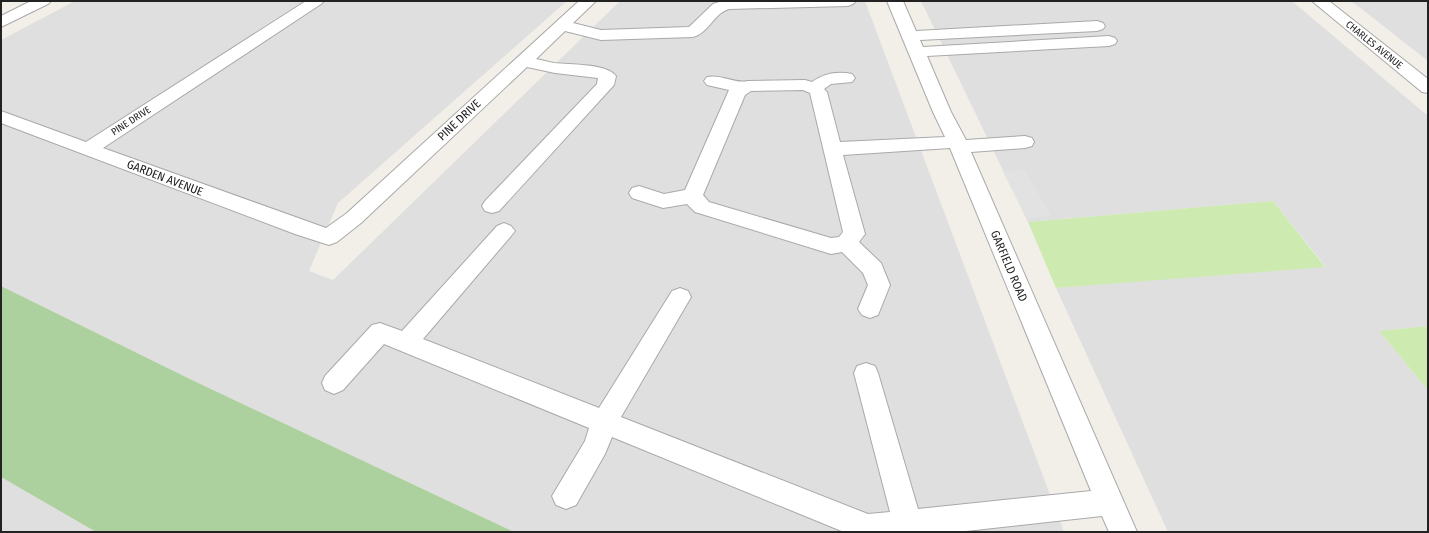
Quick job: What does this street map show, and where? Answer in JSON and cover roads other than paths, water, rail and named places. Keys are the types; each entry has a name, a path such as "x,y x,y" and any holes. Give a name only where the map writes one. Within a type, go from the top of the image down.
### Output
{"street":[{"path":"1,22 43,1"},
{"name":"PINE DRIVE","path":"88,149 316,1"},
{"name":"PINE DRIVE","path":"328,237 354,218 588,1"},
{"path":"562,25 601,35 693,32 700,27 718,7 728,4 848,1"},
{"name":"GARFIELD ROAD","path":"895,1 942,112 958,144 1123,532"},
{"name":"CHARLES AVENUE","path":"1320,1 1428,88"},
{"path":"914,44 1097,26"},
{"path":"914,44 1109,41"},
{"path":"492,206 605,85 607,76 597,72 555,68 522,61"},
{"path":"814,88 827,80 846,78"},
{"path":"713,81 723,82 742,89"},
{"path":"806,85 814,88 818,92 854,234 846,243 831,246 702,206 692,196 737,92 748,86 806,85"},
{"name":"GARDEN AVENUE","path":"1,117 302,229 328,237"},
{"path":"833,149 1025,142"},
{"path":"639,193 663,201 692,196"},
{"path":"406,342 504,231"},
{"path":"846,243 873,269 879,285 870,309"},
{"path":"566,496 596,446 605,421 680,297"},
{"path":"334,383 380,332 605,421 868,528 912,528 1109,502"},
{"path":"866,373 912,528"}]}
